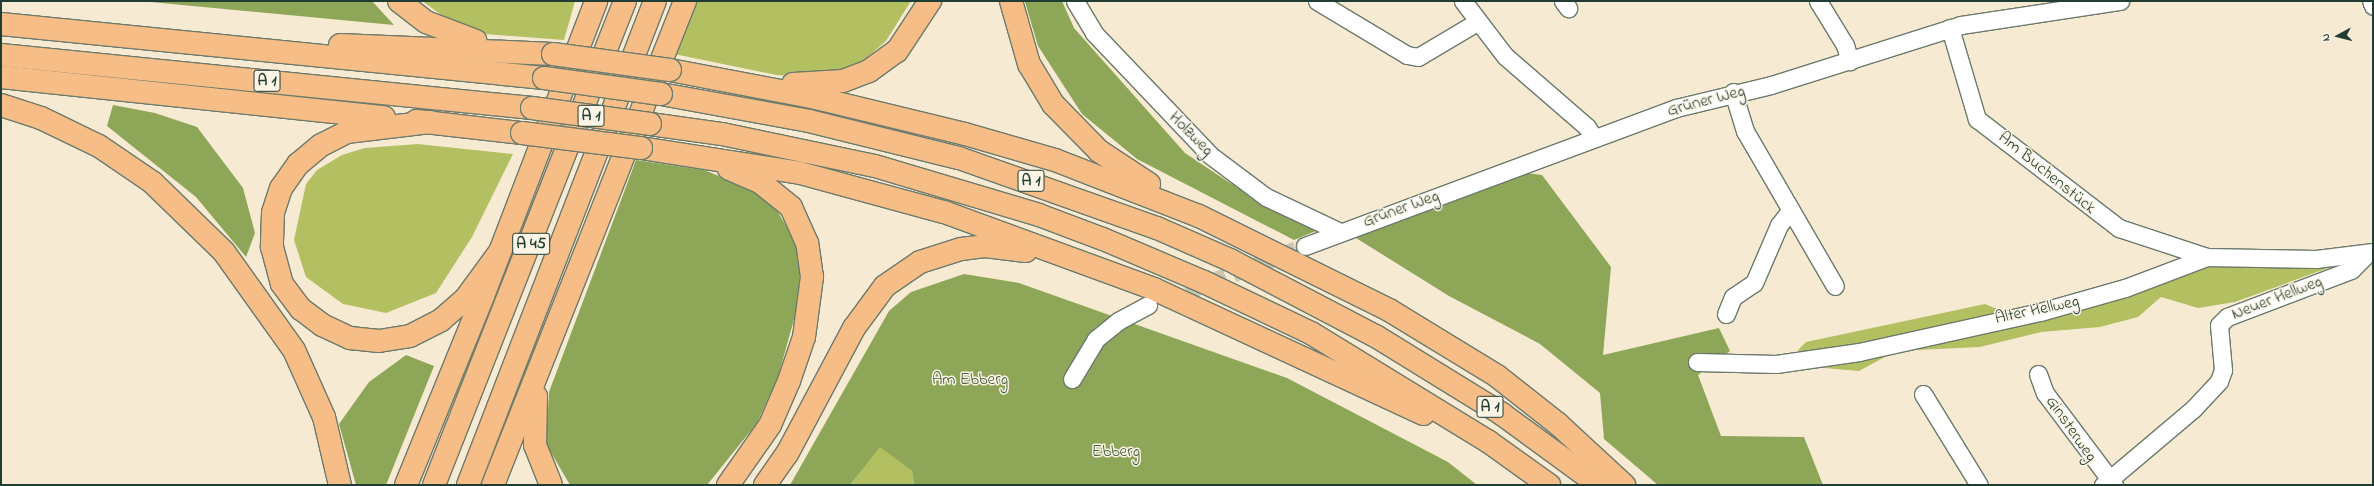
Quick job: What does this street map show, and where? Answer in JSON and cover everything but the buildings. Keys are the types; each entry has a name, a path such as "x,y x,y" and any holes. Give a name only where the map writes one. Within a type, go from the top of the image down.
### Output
{"highway":[{"path":"399,1 445,32 514,50"},
{"path":"406,485 499,253 596,1"},
{"name":"A 45","path":"434,485 625,1"},
{"name":"A 45","path":"468,485 655,1"},
{"path":"493,485 563,313 685,1"},
{"path":"729,81 810,85 856,77 897,51 930,1"},
{"path":"1011,1 1030,64 1053,104 1099,151 1199,216"},
{"name":"A 1","path":"1,24 544,78 661,94 809,121 959,158 1157,228 1230,260 1377,337 1502,414 1599,485"},
{"path":"275,52 344,44 514,50 670,70 729,81 965,134 1055,160 1199,216 1389,310 1496,376 1553,420 1624,485"},
{"name":"A 1","path":"1,55 532,108 722,134 875,166 1039,215 1204,282 1311,334 1489,442 1549,485"},
{"path":"1,77 522,132 676,153 785,170 872,190 944,212 1096,267 1154,290 1489,442"},
{"path":"1,105 71,131 99,146 152,182 224,252 264,304 300,362 324,417 340,485"},
{"path":"430,122 347,132 321,144 298,164 281,188 273,213 272,247 282,284 301,309 322,325 350,338 379,341 410,336 441,320 466,298 499,253"},
{"path":"676,153 739,172 777,193 801,225 811,260 810,306 789,381 770,425 728,485"},
{"path":"765,485 786,454 854,328 885,286 902,274 941,254 985,246 1023,250 1096,267"},
{"path":"551,485 535,445 534,408 563,313"}],"street":[{"name":"Holzweg","path":"1075,1 1094,33 1210,155 1266,198 1338,232"},
{"path":"1317,1 1407,55 1418,57 1477,22"},
{"path":"1463,1 1477,22 1516,66 1587,127 1593,137"},
{"path":"1818,1 1845,45 1850,61"},
{"name":"Grüner Weg","path":"1305,246 1338,232 1593,137 1676,108 1850,61 1950,28 2034,8 2120,1"},
{"path":"2371,1 2373,6"},
{"name":"Am Buchenstück","path":"1950,28 1977,119 2119,228 2206,257"},
{"path":"1733,92 1745,131 1790,211 1835,286"},
{"path":"1726,314 1733,297 1754,283 1779,224 1790,211"},
{"name":"Alter Hellweg","path":"1697,362 1776,364 1859,352 2064,306 2125,288 2206,257 2316,259 2370,253"},
{"name":"Neuer Hellweg","path":"2109,483 2194,408 2219,380 2223,370 2219,325 2227,317 2351,270 2370,253"},
{"path":"1072,379 1096,339 1118,322 1148,305"},
{"name":"Ginsterweg","path":"2038,374 2045,393 2109,483"},
{"path":"1923,394 1979,485"}],"green space":[{"path":"140,1 372,1 394,25"},
{"path":"422,1 575,1 564,40 485,34 451,22"},
{"path":"696,1 911,1 886,41 863,61 838,72 805,77 776,75 674,54"},
{"path":"1062,1 1074,28 1185,153 1230,183 1318,230 1294,240 1137,159 1082,114 1038,46 1025,2"},
{"path":"113,105 155,113 197,127 243,188 255,233 246,257 196,197 107,126"},
{"path":"418,144 513,154 472,237 436,293 386,313 343,304 306,277 294,240 306,184 317,170 342,155 365,148"},
{"path":"636,160 704,170 749,188 778,212 795,241 800,262 798,305 778,377 757,423 707,485 570,485 546,444 549,392"},
{"path":"1519,172 1542,175 1611,267 1603,355 1719,328 1730,351 1698,375 1721,436 1804,437 1823,485 1658,485 1604,439 1600,393 1540,344 1449,296 1348,233"},
{"path":"2339,264 2235,302 2198,308 2161,297 2138,317 2100,327 2041,332 1980,347 1896,351 1859,371 1824,368 1798,350 1806,342 1985,304 2025,321 2196,265 2283,267"},
{"name":"Am Ebberg","path":"964,274 1019,283 1287,378 1448,462 1477,485 914,485 912,471 880,447 850,485 790,485 889,311 911,292"},
{"path":"406,355 434,366 386,485 356,485 339,424 369,382"},
{"path":"880,446 912,471 914,485 850,485"}],"tunnel":[{"path":"1163,300 1305,246"}],"park label":[{"name":"Ebberg","path":"1116,452"}]}
